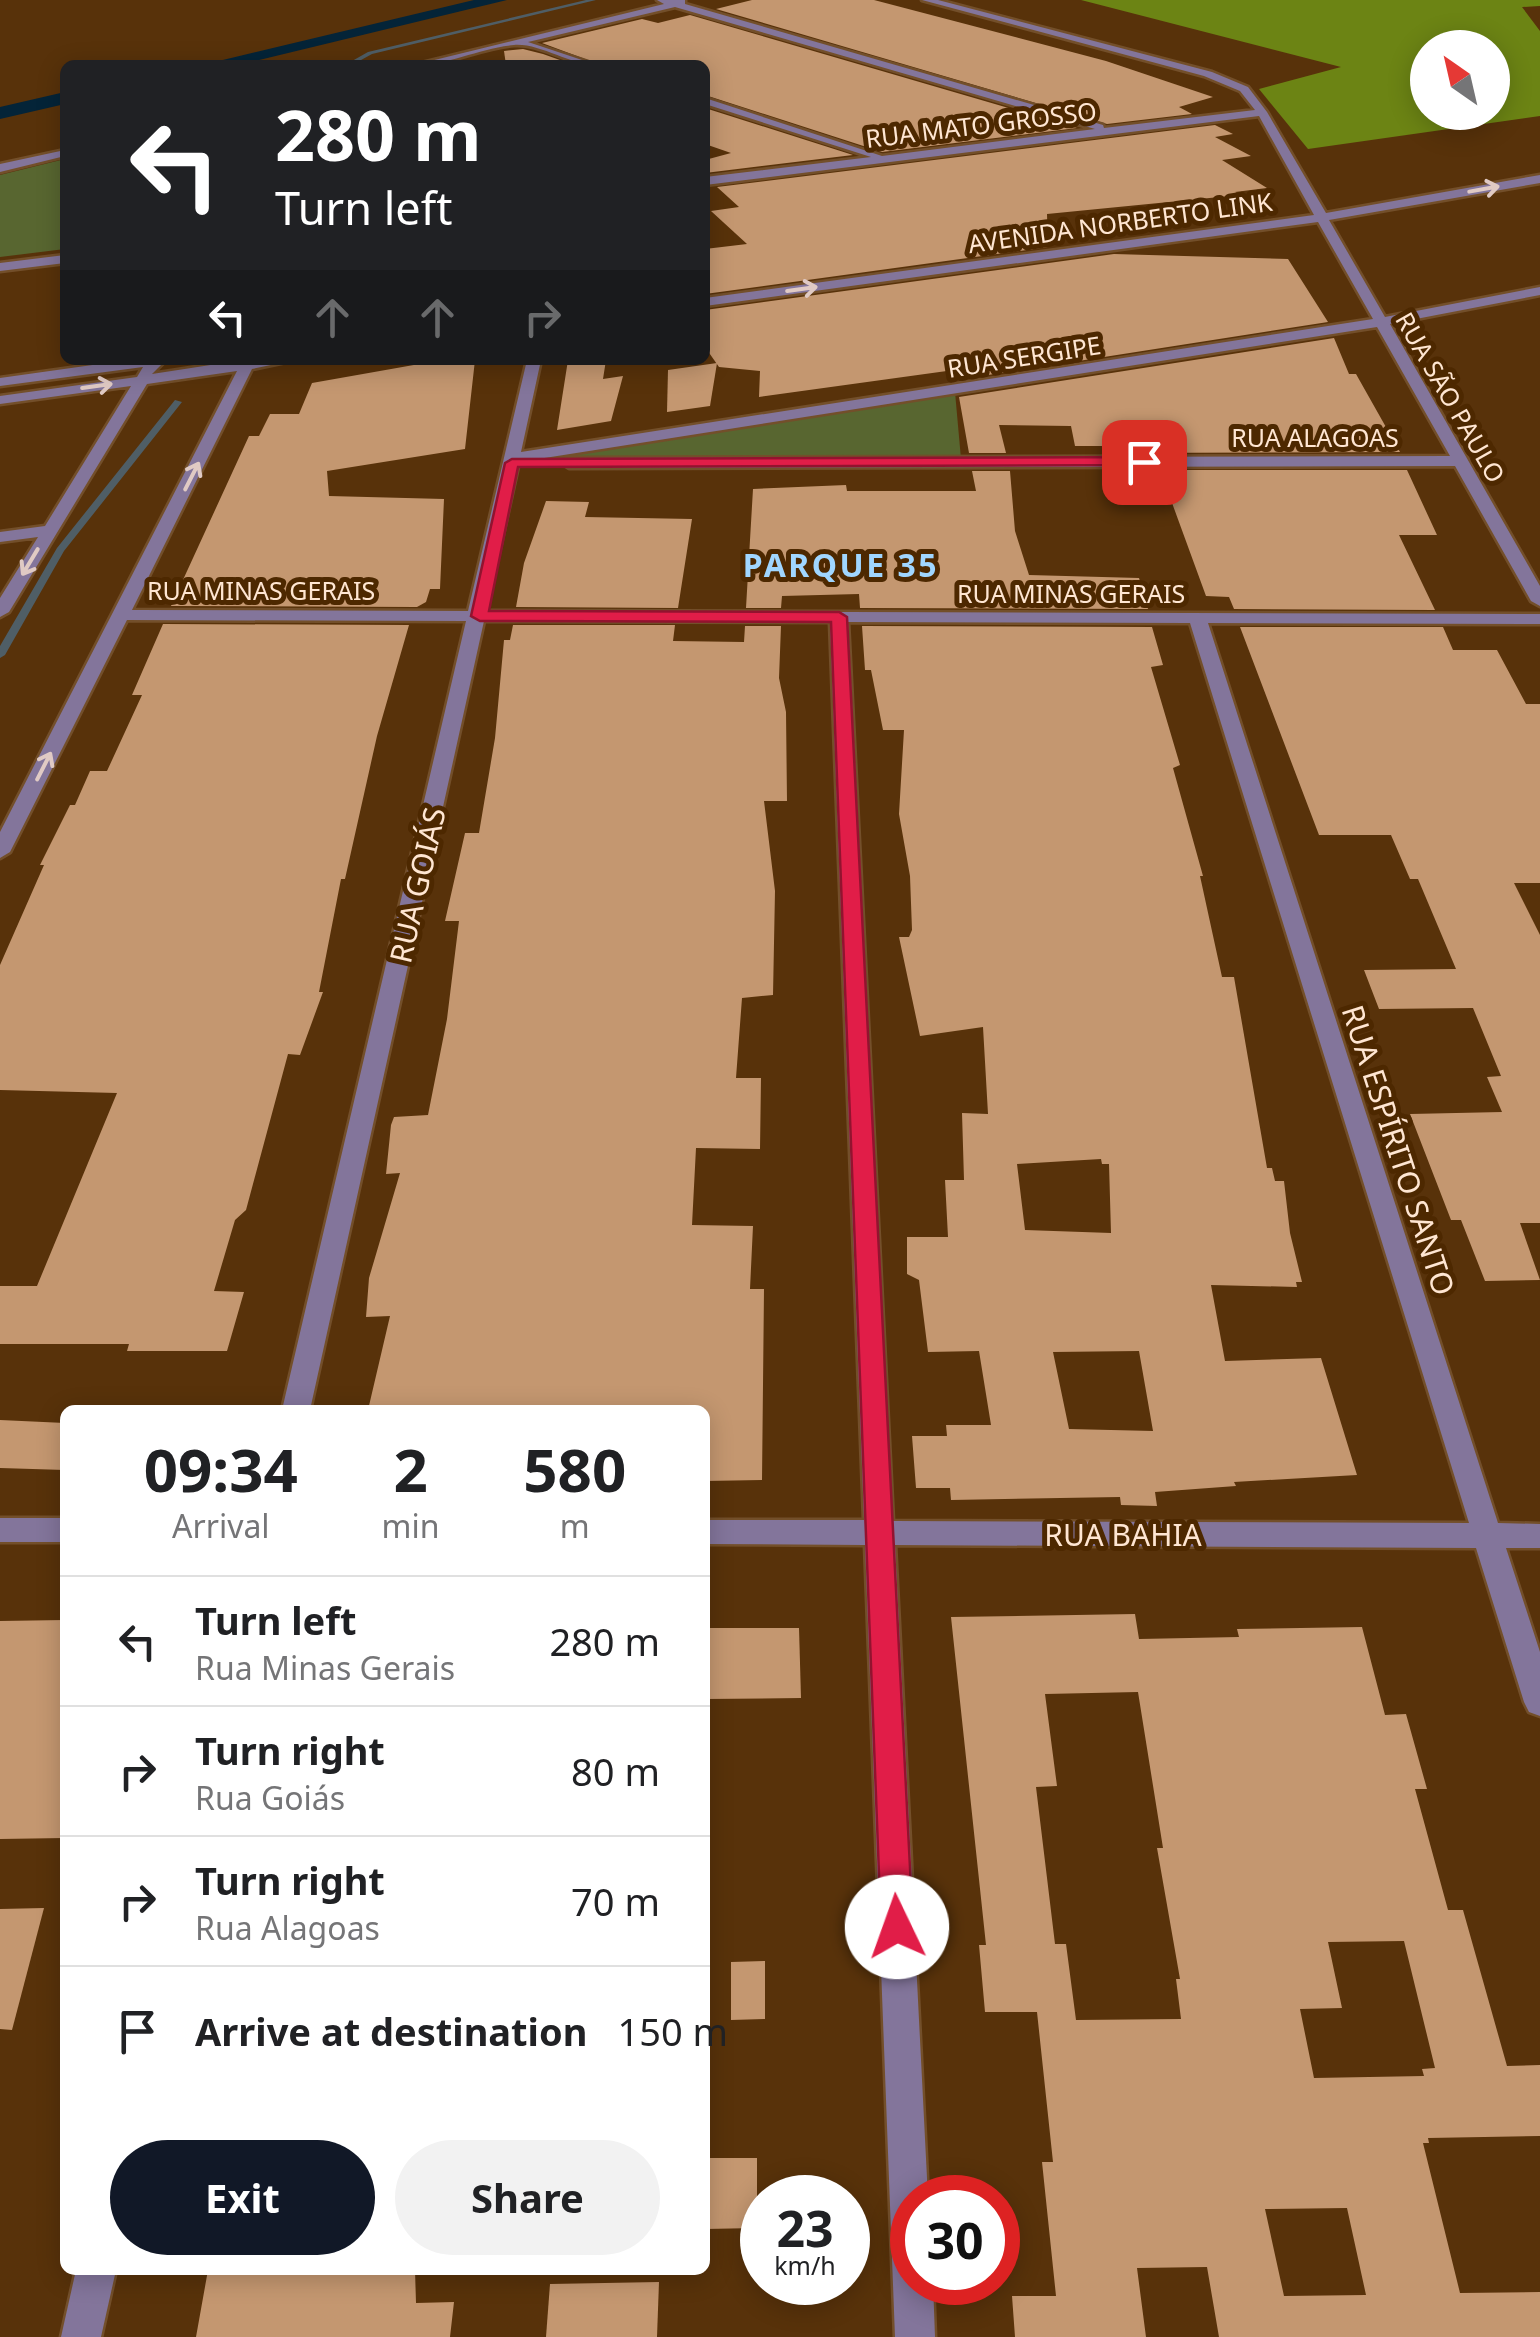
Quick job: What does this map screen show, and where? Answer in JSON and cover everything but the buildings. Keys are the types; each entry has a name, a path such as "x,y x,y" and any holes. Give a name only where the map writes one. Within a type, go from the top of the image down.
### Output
{"street":[{"path":"430,60 667,2 692,0"},
{"path":"927,0 1228,80 1244,89 1262,112"},
{"path":"667,2 1111,131"},
{"path":"513,40 576,60"},
{"path":"710,103 886,158"},
{"name":"RUA MATO GROSSO","path":"710,179 1262,112"},
{"name":"RUA SÃO PAULO","path":"1262,112 1540,601"},
{"path":"0,160 60,145"},
{"path":"0,168 60,153"},
{"path":"1516,168 1540,164"},
{"name":"AVENIDA NORBERTO LINK","path":"710,301 1319,218 1540,179"},
{"path":"1404,185 1431,198"},
{"name":"AVENIDA NORBERTO LINK","path":"1290,204 1328,198"},
{"path":"919,255 935,270"},
{"path":"0,267 60,260"},
{"name":"RUA SERGIPE","path":"512,460 1380,322 1540,292"},
{"path":"0,382 121,365"},
{"path":"0,612 153,365"},
{"path":"0,400 237,365"},
{"path":"0,852 248,365"},
{"name":"RUA GOIÁS","path":"297,1405 480,616 533,365"},
{"name":"RUA ALAGOAS","path":"512,460 1459,461"},
{"path":"0,538 49,530"},
{"name":"RUA MINAS GERAIS","path":"122,615 1540,619"},
{"path":"839,617 907,2175"},
{"name":"RUA ESPÍRITO SANTO","path":"1197,618 1540,1702"},
{"path":"0,1530 60,1530"},
{"name":"RUA BAHIA","path":"710,1532 1540,1536"},
{"path":"80,2337 95,2275"},
{"path":"913,2305 915,2337"}],"green space":[{"path":"1081,0 1540,0 1540,6 1522,7 1540,31 1540,116 1510,120 1510,30 1410,30 1410,130 1442,130 1308,149 1259,89 1341,67"},
{"path":"60,160 60,250 0,257 0,175"},
{"path":"955,392 961,459 539,461"}],"waterway":[{"path":"234,60 498,0"},
{"path":"357,60 370,53 593,0"},
{"path":"0,113 60,99"},
{"path":"0,655 60,550 178,402"}],"district":[{"name":"PARQUE 35","path":"841,564"}],"route":[{"path":"897,1927 839,617 480,616 512,463 1144,462"}]}
